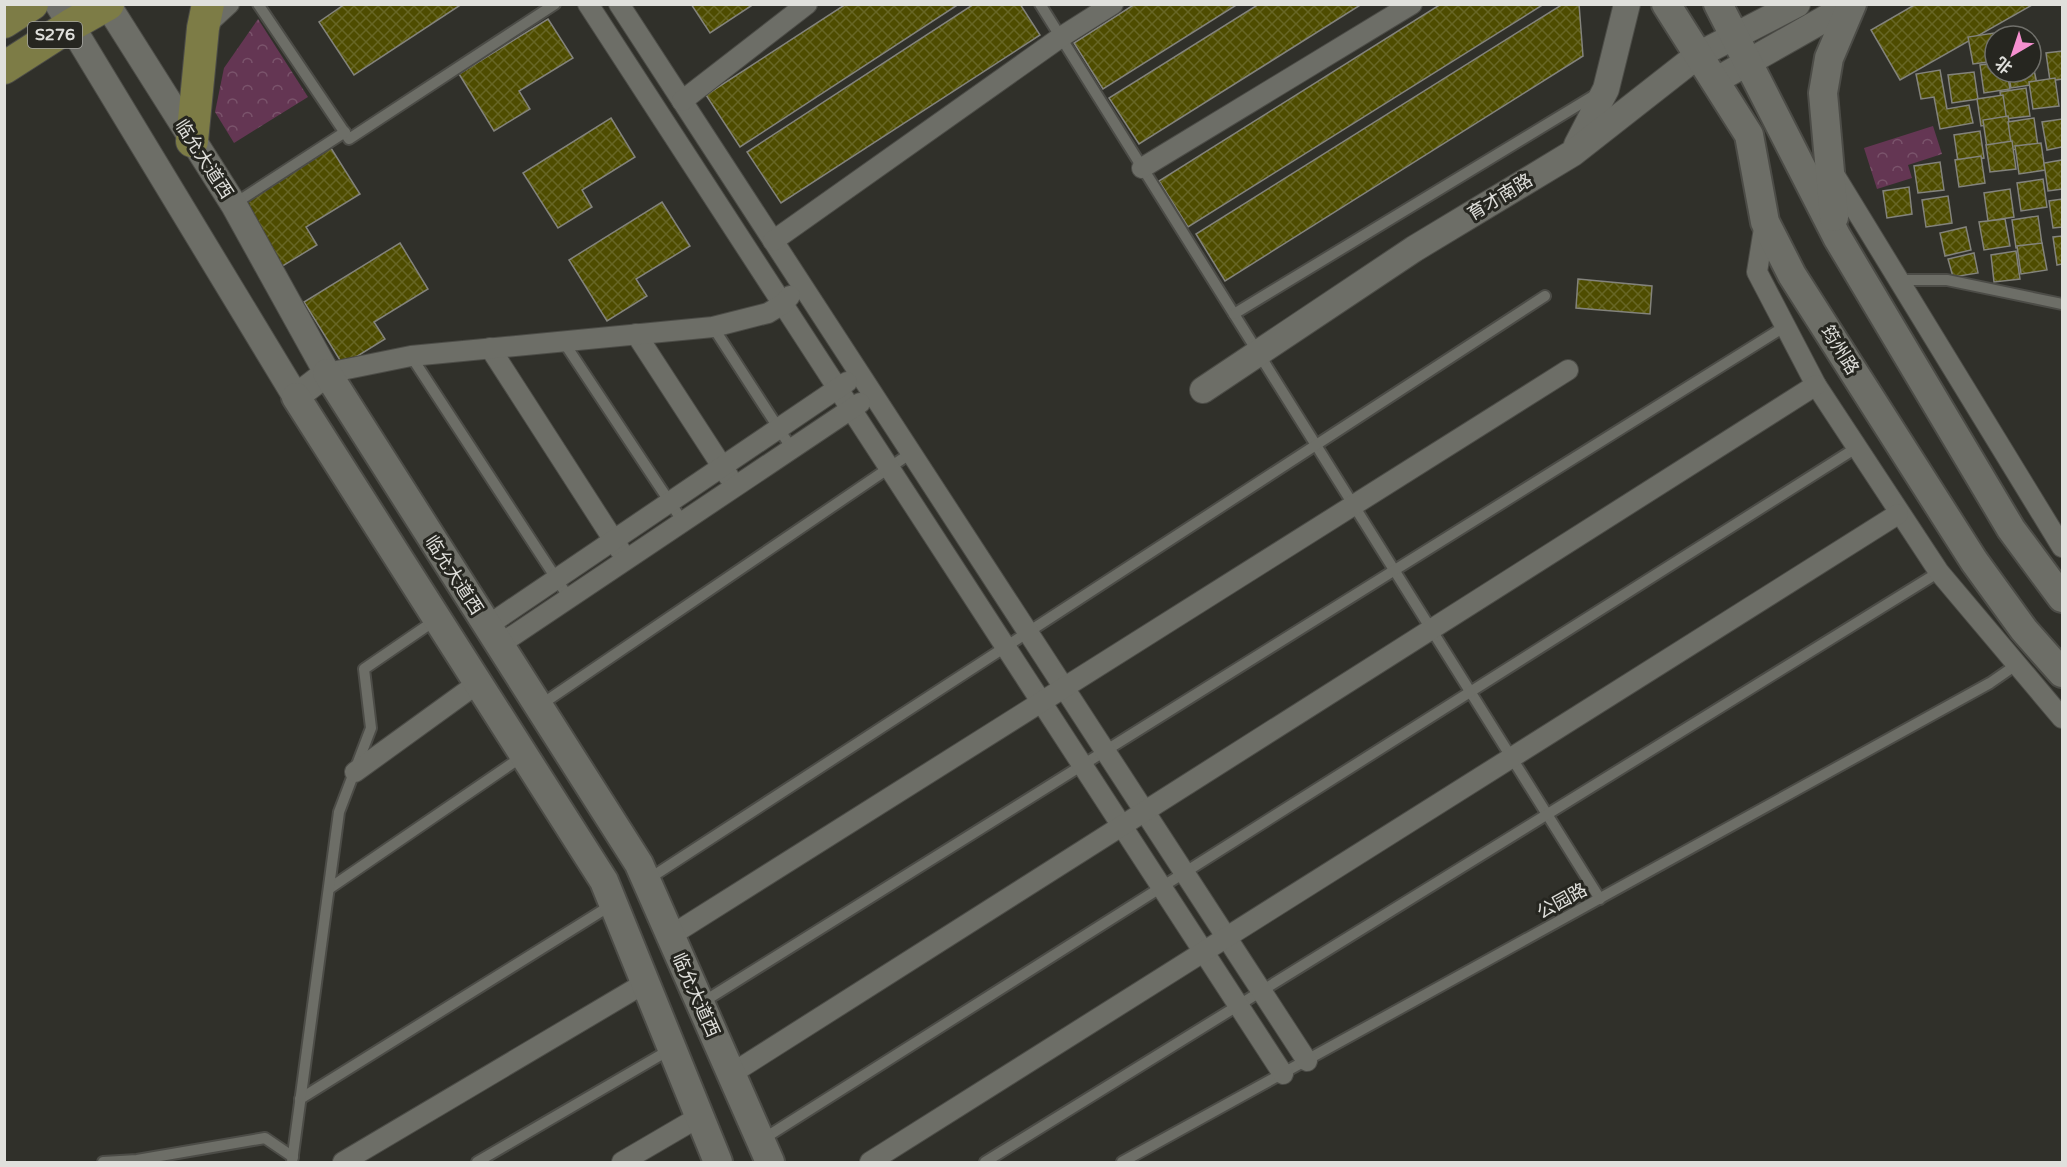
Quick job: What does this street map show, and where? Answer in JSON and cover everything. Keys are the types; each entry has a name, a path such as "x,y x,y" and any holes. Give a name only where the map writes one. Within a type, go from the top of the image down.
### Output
{"main road":[{"name":"S276","path":"4,22 32,4"},
{"name":"筠州路","path":"1665,4 1749,135 1765,222 1792,275 1974,561 2024,630 2062,673"},
{"path":"1718,4 1837,237 2012,529 2062,598"},
{"path":"1837,237 1827,162 1823,93 1829,58 1852,4"},
{"name":"S276","path":"4,68 64,15 107,5"},
{"path":"192,141 205,16"},
{"name":"临允大道西","path":"327,373 639,864 765,1152"},
{"name":"临允大道西","path":"296,398 604,881 718,1162"}],"street":[{"path":"205,16 229,4"},
{"path":"588,4 1283,1074"},
{"path":"619,4 1306,1061"},
{"path":"682,101 807,4"},
{"path":"773,241 1061,38 1113,4"},
{"path":"1142,168 1412,4"},
{"path":"1573,153 1606,89 1627,4"},
{"name":"育才南路","path":"1203,390 1414,249 1573,153 1698,55 1797,4"},
{"path":"1715,81 1852,4"},
{"name":"临允大道西","path":"107,5 234,205 327,373"},
{"name":"临允大道西","path":"64,15 296,398"},
{"path":"1827,162 2062,547"},
{"path":"1765,222 1757,273 1816,386 1939,573 2062,718"},
{"path":"296,398 327,373 411,356 713,327 768,313 783,304 800,283"},
{"path":"636,334 735,487"},
{"path":"490,348 627,560"},
{"path":"670,936 1568,370"},
{"path":"493,636 556,579 859,374"},
{"path":"731,1074 1816,386"},
{"path":"493,636 569,598 873,394"},
{"path":"870,1162 1899,514"},
{"path":"354,772 478,683"},
{"path":"343,1162 645,983"},
{"path":"622,1162 699,1118"}],"lane":[{"path":"258,4 349,139 555,4"},
{"path":"1040,4 1600,899"},
{"path":"1234,314 1606,89"},
{"path":"234,205 345,132"},
{"path":"1898,280 1947,280 2062,304"},
{"path":"646,880 1545,296"},
{"path":"713,327 792,449"},
{"path":"700,1004 1784,327"},
{"path":"563,341 683,522"},
{"path":"411,356 569,598"},
{"path":"765,1152 1161,887 1856,448"},
{"path":"538,707 911,453"},
{"path":"985,1162 1939,573"},
{"path":"292,1160 339,812 371,728 364,669 437,619"},
{"name":"公园路","path":"1122,1162 1990,683 2016,664"},
{"path":"330,888 524,755"},
{"path":"300,1099 613,904"},
{"path":"477,1162 672,1049"},
{"path":"103,1162 137,1160 265,1138 292,1160"}],"green space":[{"path":"258,19 308,97 234,143 215,112 224,68"},
{"path":"1933,126 1942,154 1908,165 1912,178 1877,189 1864,148"}],"building":[{"path":"345,4 462,4 354,75 319,22"},
{"path":"691,4 754,4 710,33"},
{"path":"846,4 959,4 740,147 706,95"},
{"path":"974,4 1020,4 1040,35 781,203 747,152"},
{"path":"1135,4 1238,4 1103,89 1074,43"},
{"path":"1259,4 1362,4 1139,144 1109,98"},
{"path":"1441,4 1544,4 1188,227 1159,181"},
{"path":"1563,4 1579,4 1583,56 1225,281 1196,234"},
{"path":"1916,4 2034,4 1999,24 1983,24 1983,33 1900,80 1871,30"},
{"path":"548,19 573,58 519,91 530,109 494,131 459,74"},
{"path":"1983,35 1983,63 1973,64 1968,37"},
{"path":"2062,51 2062,79 2050,81 2046,53"},
{"path":"1980,65 1983,65 1983,84 2009,84 2010,89 1984,93"},
{"path":"1940,70 1947,109 1969,105 1973,123 1940,129 1934,97 1921,99 1916,74"},
{"path":"1974,72 1978,99 1952,103 1948,75"},
{"path":"2055,78 2059,106 2033,109 2029,84 2043,84 2043,80"},
{"path":"2010,84 2037,84 2011,88"},
{"path":"2026,88 2030,116 2004,119 2000,92"},
{"path":"2003,95 2007,122 1981,126 1977,99"},
{"path":"2008,116 2013,144 1987,148 1983,120"},
{"path":"611,118 635,157 582,190 592,207 558,228 523,173"},
{"path":"2034,118 2038,146 2012,150 2008,122"},
{"path":"2062,119 2062,147 2047,150 2042,122"},
{"path":"1980,131 1984,158 1958,162 1954,135"},
{"path":"2012,141 2016,169 1990,172 1986,145"},
{"path":"2041,143 2045,170 2019,174 2015,146"},
{"path":"329,145 360,194 306,227 317,245 271,273 230,206"},
{"path":"1981,156 1985,183 1959,187 1955,160"},
{"path":"2062,160 2062,189 2048,191 2044,163"},
{"path":"1940,162 1944,190 1918,193 1914,166"},
{"path":"2043,179 2047,207 2021,211 2017,183"},
{"path":"1909,187 1912,214 1887,218 1883,191"},
{"path":"2010,189 2014,217 1988,221 1984,193"},
{"path":"1948,196 1952,223 1926,227 1922,200"},
{"path":"2062,199 2062,227 2053,228 2049,201"},
{"path":"662,202 690,246 636,279 647,296 607,321 569,260"},
{"path":"2038,216 2042,244 2016,248 2012,220"},
{"path":"2005,219 2010,246 1984,250 1979,222"},
{"path":"1966,227 1971,250 1945,256 1940,233"},
{"path":"2062,236 2062,264 2057,265 2053,237"},
{"path":"400,243 428,289 374,322 385,339 343,365 304,302"},
{"path":"2042,243 2047,270 2021,274 2017,246"},
{"path":"2016,251 2020,279 1994,282 1991,255"},
{"path":"1974,253 1978,273 1953,277 1948,259"},
{"path":"1578,279 1652,286 1650,314 1576,308"}]}
